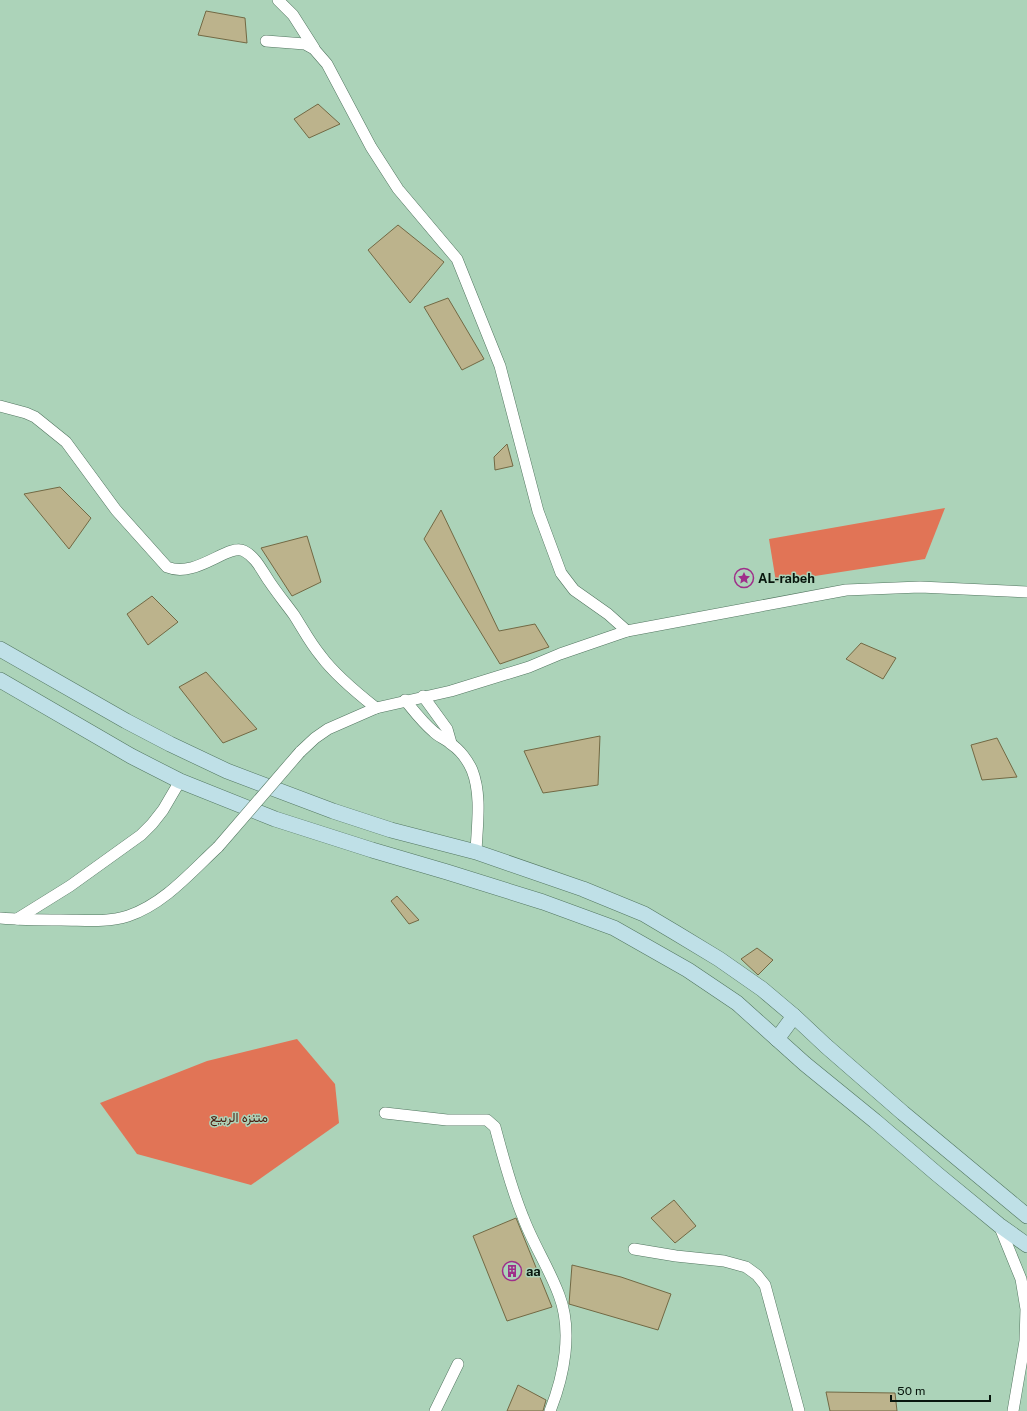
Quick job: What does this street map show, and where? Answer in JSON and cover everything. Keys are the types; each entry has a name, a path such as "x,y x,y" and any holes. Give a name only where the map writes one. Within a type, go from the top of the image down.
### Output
{"main road":[{"path":"0,649 126,721 170,744 227,770 340,814 391,830 476,852 583,889 644,914 719,959 762,989 898,1108 1027,1216"},
{"path":"0,680 131,756 180,781 275,819 543,902 614,928 688,970 737,1003 777,1039 937,1174 999,1225 1027,1245"},
{"path":"777,1039 794,1016"}],"street":[{"path":"278,0 293,15 314,49 327,64 371,147 398,189 457,259 500,366 538,511 561,574 574,590 608,614 627,631"},
{"path":"266,41 305,44 314,49"},
{"path":"0,406 26,413 34,417 66,442 116,510 167,567 175,570 181,570 204,564 232,550 240,550 253,558 322,657 357,693 376,708"},
{"path":"0,918 17,920 97,922 129,916 148,906 166,895 218,847 300,752 315,738 328,729 376,708 405,700 451,691 529,667 560,654 627,631 846,590 920,587 1027,592"},
{"path":"423,696 446,728 451,743"},
{"path":"405,700 437,736 451,743 466,760 472,770 478,802 476,852"},
{"path":"17,920 70,886 141,835 163,810 180,781"},
{"path":"385,1113 447,1120 487,1120 495,1127 523,1217 552,1278 564,1310 566,1324 566,1348 559,1384 550,1411"},
{"path":"999,1225 1021,1279 1026,1309 1025,1341 1013,1411"},
{"path":"634,1249 676,1256 724,1261 746,1267 757,1275 765,1285 799,1411"},
{"path":"435,1411 458,1364"}],"green space":[{"path":"945,508 925,559 776,582 769,539"},
{"name":"متنزه الربيع","path":"297,1039 335,1084 339,1123 251,1185 137,1154 100,1103 207,1061"}],"building":[{"path":"206,11 245,18 247,43 198,35"},
{"path":"318,104 340,124 309,138 294,119"},
{"path":"398,225 444,262 410,303 368,250"},
{"path":"448,298 484,359 462,370 424,307"},
{"path":"507,444 513,466 495,470 494,457"},
{"path":"60,487 91,518 69,549 24,494"},
{"path":"441,510 499,631 535,624 549,647 500,664 424,539"},
{"path":"307,536 321,582 292,596 261,548"},
{"path":"152,596 178,622 148,645 127,614"},
{"path":"861,643 896,658 883,679 846,659"},
{"path":"206,672 257,729 223,743 179,687"},
{"path":"600,736 598,785 543,793 524,751"},
{"path":"997,738 1017,777 982,780 971,745"},
{"path":"397,896 419,920 409,924 391,901"},
{"path":"757,948 773,960 758,975 741,959"},
{"path":"674,1200 696,1226 675,1243 651,1218"},
{"name":"aa","path":"516,1218 552,1307 507,1321 473,1236"},
{"name":"aa","path":"572,1265 621,1277 671,1294 658,1330 569,1304"},
{"path":"518,1385 546,1400 543,1411 507,1411"},
{"path":"826,1392 895,1393 897,1411 830,1411"}],"place":[{"name":"AL-rabeh","path":"744,578"},
{"name":"aa","path":"512,1271"}]}
